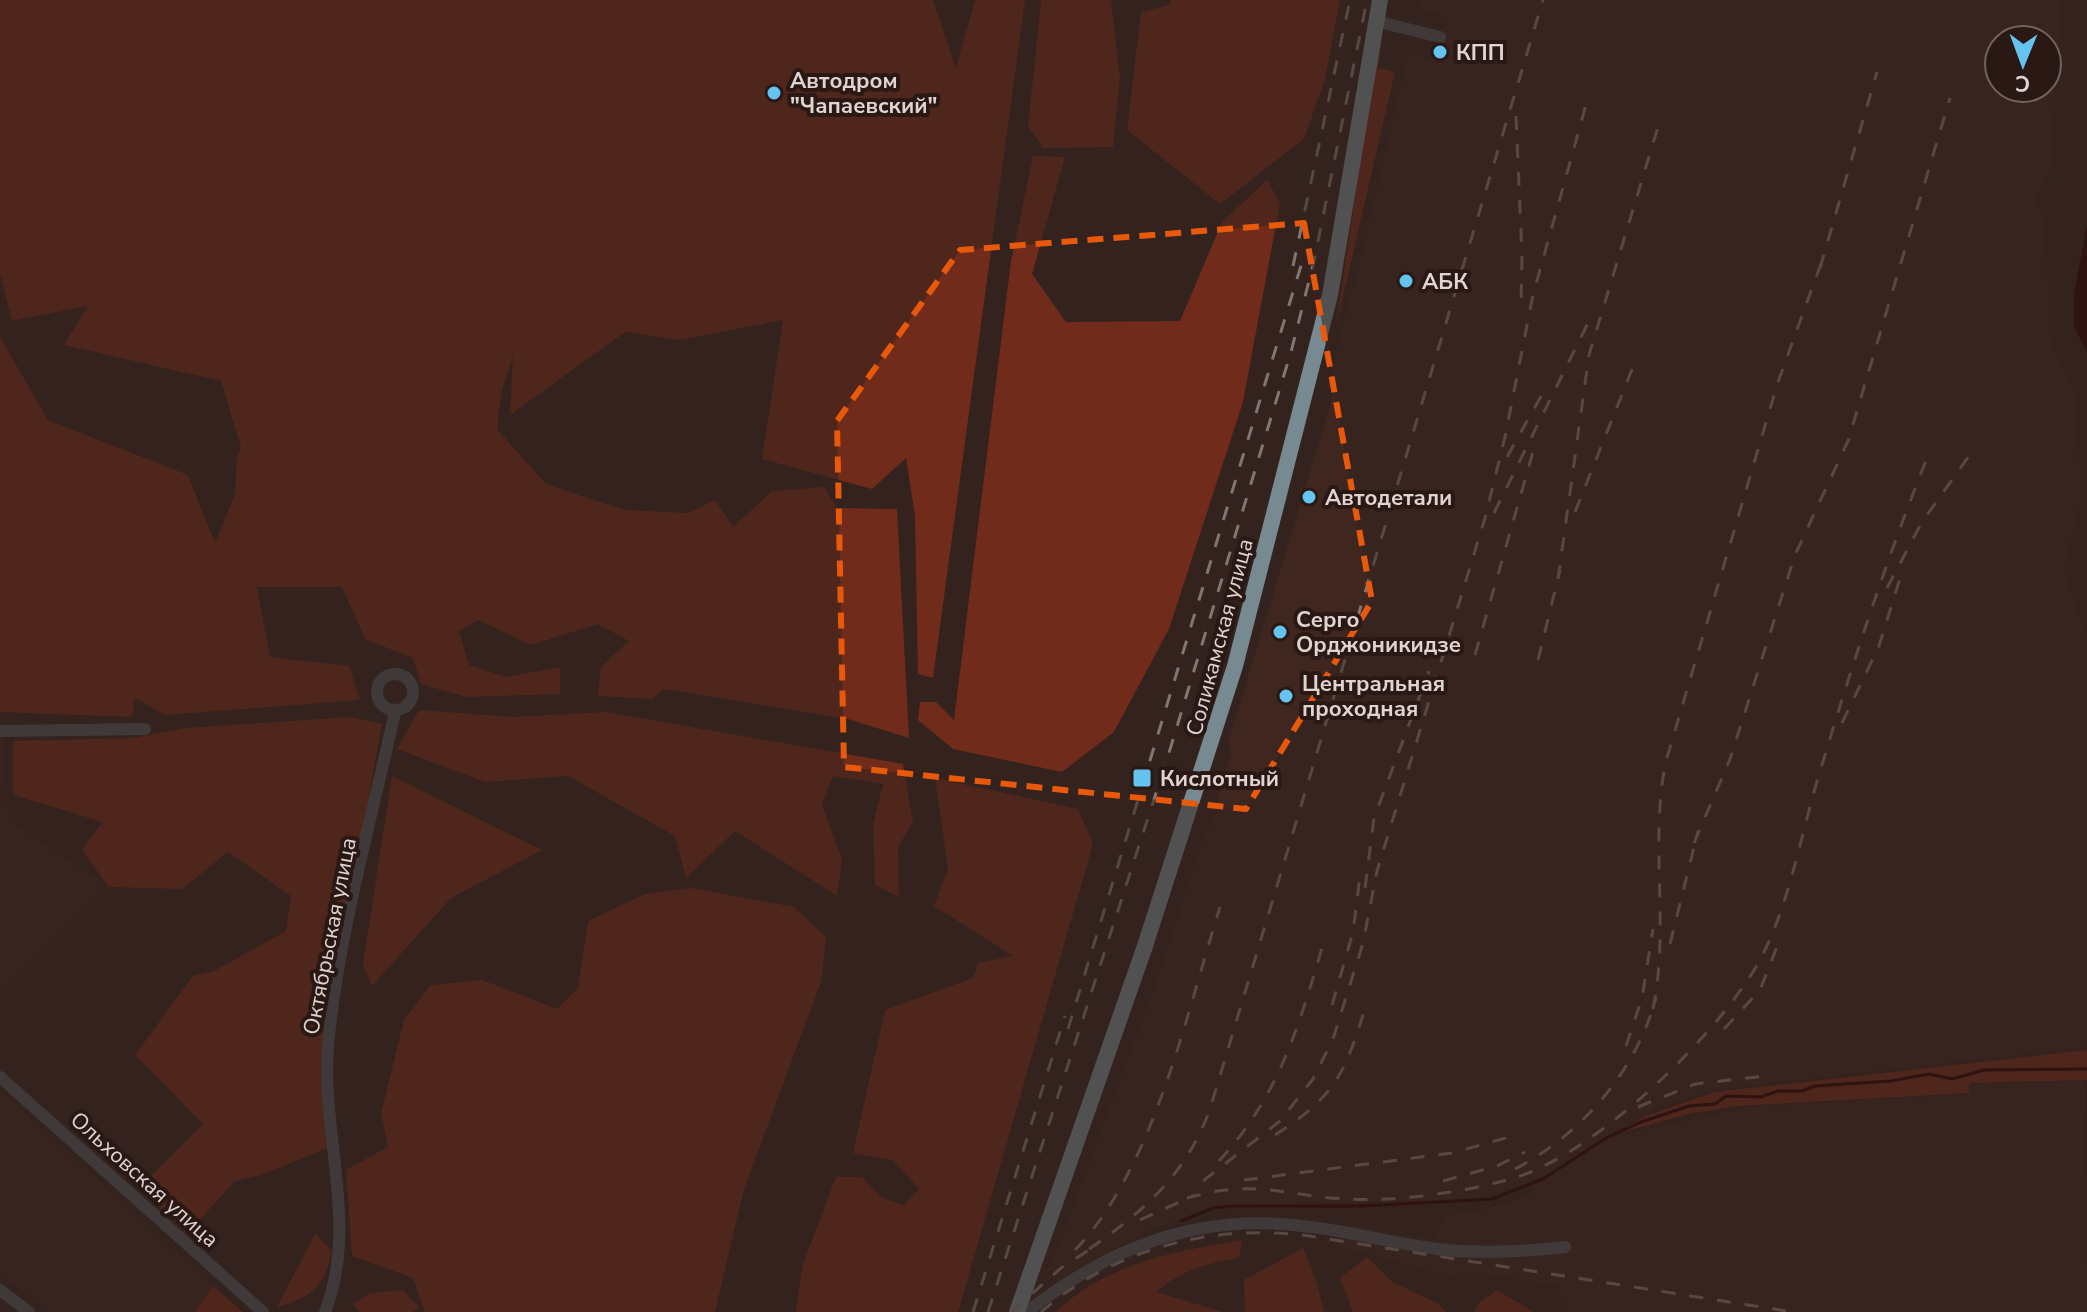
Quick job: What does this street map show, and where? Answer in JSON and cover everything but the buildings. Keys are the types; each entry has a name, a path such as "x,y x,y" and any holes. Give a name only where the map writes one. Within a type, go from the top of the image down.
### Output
{"main road":[{"name":"Соликамская улица","path":"1017,1312 1145,946 1231,680 1323,326 1380,0"}],"street":[{"path":"1375,21 1440,37"},
{"name":"Октябрьская улица","path":"325,1312 337,1278 340,1229 328,1051 333,999 395,712"},
{"path":"0,731 145,729"},
{"name":"Ольховская улица","path":"0,1077 263,1312"},
{"path":"1027,1312 1075,1277 1131,1247 1165,1235 1227,1225 1297,1225 1482,1252 1565,1247"},
{"path":"0,1290 29,1312"}],"highlighted area":[{"path":"1304,223 1372,601 1246,809 844,767 837,421 960,250"}],"shaded area":[{"path":"0,0 933,0 956,68 975,0 1025,0 933,678 918,674 915,516 906,458 872,489 762,459 783,320 679,340 625,332 510,415 513,355 501,394 497,429 545,483 625,510 688,513 715,500 733,527 772,491 824,487 837,508 897,509 909,738 848,719 664,689 652,699 598,696 601,667 629,641 598,624 531,645 478,620 459,631 469,665 506,677 560,667 560,694 466,697 421,684 413,658 365,639 342,587 257,587 270,657 349,666 360,700 165,715 135,698 132,717 0,712 0,337 48,420 188,475 215,543 235,494 237,457 241,447 221,381 64,345 88,306 12,321 0,273"},
{"path":"1041,0 1111,0 1120,78 1113,147 1043,148 1028,126"},
{"path":"1170,0 1340,0 1325,79 1304,139 1220,204 1127,130 1141,12 1170,5"},
{"path":"1422,0 2062,0 2060,24 1983,24 1983,104 2055,104 2050,173 2035,198 2045,218 2050,340 2074,391 2082,497 2064,570 2087,639 2087,1047 1713,1090 1656,1108 1602,1139 1749,1107 1970,1094 1971,1085 2086,1081 2087,1312 1562,1312 1559,1286 1464,1271 1461,1279 1334,1245 1338,1224 1435,1239 1444,1215 1476,1212 1531,1195 1530,1183 1464,1201 1221,1205 1153,1229 1071,1272 1061,1282 1051,1270 1043,1276 1040,1272 1053,1260 1161,970 1204,834 1207,834 1231,753 1228,743 1335,389 1327,386 1362,253 1408,53 1433,60 1447,17 1419,9"},
{"path":"1377,47 1381,47 1378,68 1395,72 1336,327"},
{"path":"1033,156 1065,157 1032,274 1066,322 1180,321 1222,222 1267,180 1280,203 1243,402 1169,629 1114,732 1062,772 953,749 918,720 920,702 936,702 954,720 1011,261"},
{"path":"2087,225 2087,352 2074,327 2074,294"},
{"path":"419,710 513,717 606,712 903,764 913,822 898,847 899,897 875,885 873,824 883,784 833,776 822,805 842,860 837,896 735,831 686,878 675,836 568,776 485,782 397,749"},
{"path":"350,717 382,724 362,834 321,1003 334,1145 262,1175 235,1181 187,1234 139,1188 203,1124 135,1055 193,976 214,971 286,931 291,896 228,852 182,889 109,887 82,850 103,822 13,795 13,741 132,738 186,728"},
{"path":"0,736 4,736 8,819 109,887 0,991"},
{"path":"392,776 542,850 451,898 372,986 363,964"},
{"path":"935,778 1078,809 1093,844 958,1312 796,1312 802,1267 836,1177 862,1177 882,1198 904,1205 919,1189 893,1160 853,1153 885,1010 973,978 978,963 1013,956 934,906 948,869"},
{"path":"691,888 794,907 826,937 821,982 744,1189 715,1312 425,1312 413,1278 352,1256 346,1170 388,1147 381,1113 404,1020 431,985 482,980 557,1009 578,988 588,921 645,894"},
{"path":"2087,1050 2087,1080 1970,1083 1969,1093 1737,1106 1688,1114 1612,1135 1646,1116 1715,1092"},
{"path":"0,1090 213,1286 195,1312 51,1312 0,1275"},
{"path":"315,1234 332,1251 325,1274 308,1294 277,1307"},
{"path":"1242,1240 1239,1258 1195,1269 1156,1292 1223,1312 1056,1312 1076,1295 1119,1271 1167,1255"},
{"path":"1303,1248 1324,1312 1245,1312 1244,1280"},
{"path":"1367,1257 1392,1282 1437,1303 1446,1312 1353,1312 1340,1278"},
{"path":"213,1286 243,1312 195,1312"},
{"path":"403,1290 419,1307 413,1312 359,1312 353,1304 370,1293"},
{"path":"1497,1290 1534,1312 1474,1312 1480,1302"}],"waterway":[{"path":"1181,1221 1213,1208 1234,1206 1362,1206 1492,1199 1543,1179 1606,1138 1641,1122 1689,1106 1715,1104 1726,1096 1761,1097 1778,1091 1891,1081 1929,1074 1952,1079 1984,1070 2087,1069"}],"railway":[{"path":"1293,266 1350,0"},
{"path":"988,1312 1168,756 1291,352 1314,261 1367,0"},
{"path":"1089,1249 1162,1189 1189,1153 1210,1109 1543,0"},
{"path":"1820,268 1877,72"},
{"path":"1203,1181 1280,1121 1313,1079 1333,1039 1363,943 1377,871 1485,518 1505,437 1533,295 1589,94"},
{"path":"1694,843 1730,759 1795,555 1848,441 1950,98"},
{"path":"1516,116 1521,307"},
{"path":"1558,579 1589,355 1661,117"},
{"path":"1068,1029 1304,256"},
{"path":"1653,1009 1660,947 1659,823 1666,761 1778,382 1823,258"},
{"path":"1494,513 1590,319"},
{"path":"1575,512 1635,362"},
{"path":"1507,457 1544,391"},
{"path":"1887,588 1922,522 1974,449"},
{"path":"1475,655 1533,452"},
{"path":"1187,1198 1232,1189 1251,1189 1347,1199 1388,1199 1453,1192 1514,1178 1547,1165 1582,1144 1618,1117 1688,1053 1744,986 1771,936 1787,892 1856,655 1929,453"},
{"path":"1538,660 1560,570"},
{"path":"1842,723 1879,646 1901,575"},
{"path":"1365,888 1374,818 1429,671"},
{"path":"1670,944 1698,831"},
{"path":"1332,1005 1353,932 1360,876"},
{"path":"1075,1250 1103,1216 1147,1134 1180,1041 1220,907"},
{"path":"1626,1046 1642,998 1653,929"},
{"path":"1724,1029 1760,990 1780,939"},
{"path":"1219,1161 1257,1112 1284,1061 1322,948"},
{"path":"1515,1169 1562,1138 1603,1098 1635,1051 1656,998"},
{"path":"1275,1135 1313,1107 1337,1079 1353,1046 1367,1002"},
{"path":"973,1312 1065,1016"},
{"path":"1638,1107 1695,1084 1765,1076"},
{"path":"1244,1180 1452,1153 1520,1134"},
{"path":"1443,1181 1497,1166 1525,1152"},
{"path":"1140,1220 1195,1195"},
{"path":"1041,1312 1101,1271 1133,1256 1202,1237 1237,1233 1309,1236 1793,1312"},
{"path":"1011,1312 1061,1268 1098,1244"}],"place":[{"name":"КПП","path":"1440,52"},
{"name":"Автодром \"Чапаевский\"","path":"774,93"},
{"name":"АБК","path":"1406,281"},
{"name":"Автодетали","path":"1309,497"},
{"name":"Серго Орджоникидзе","path":"1280,632"},
{"name":"Центральная проходная","path":"1286,696"},
{"name":"Кислотный","path":"1142,778"}]}
